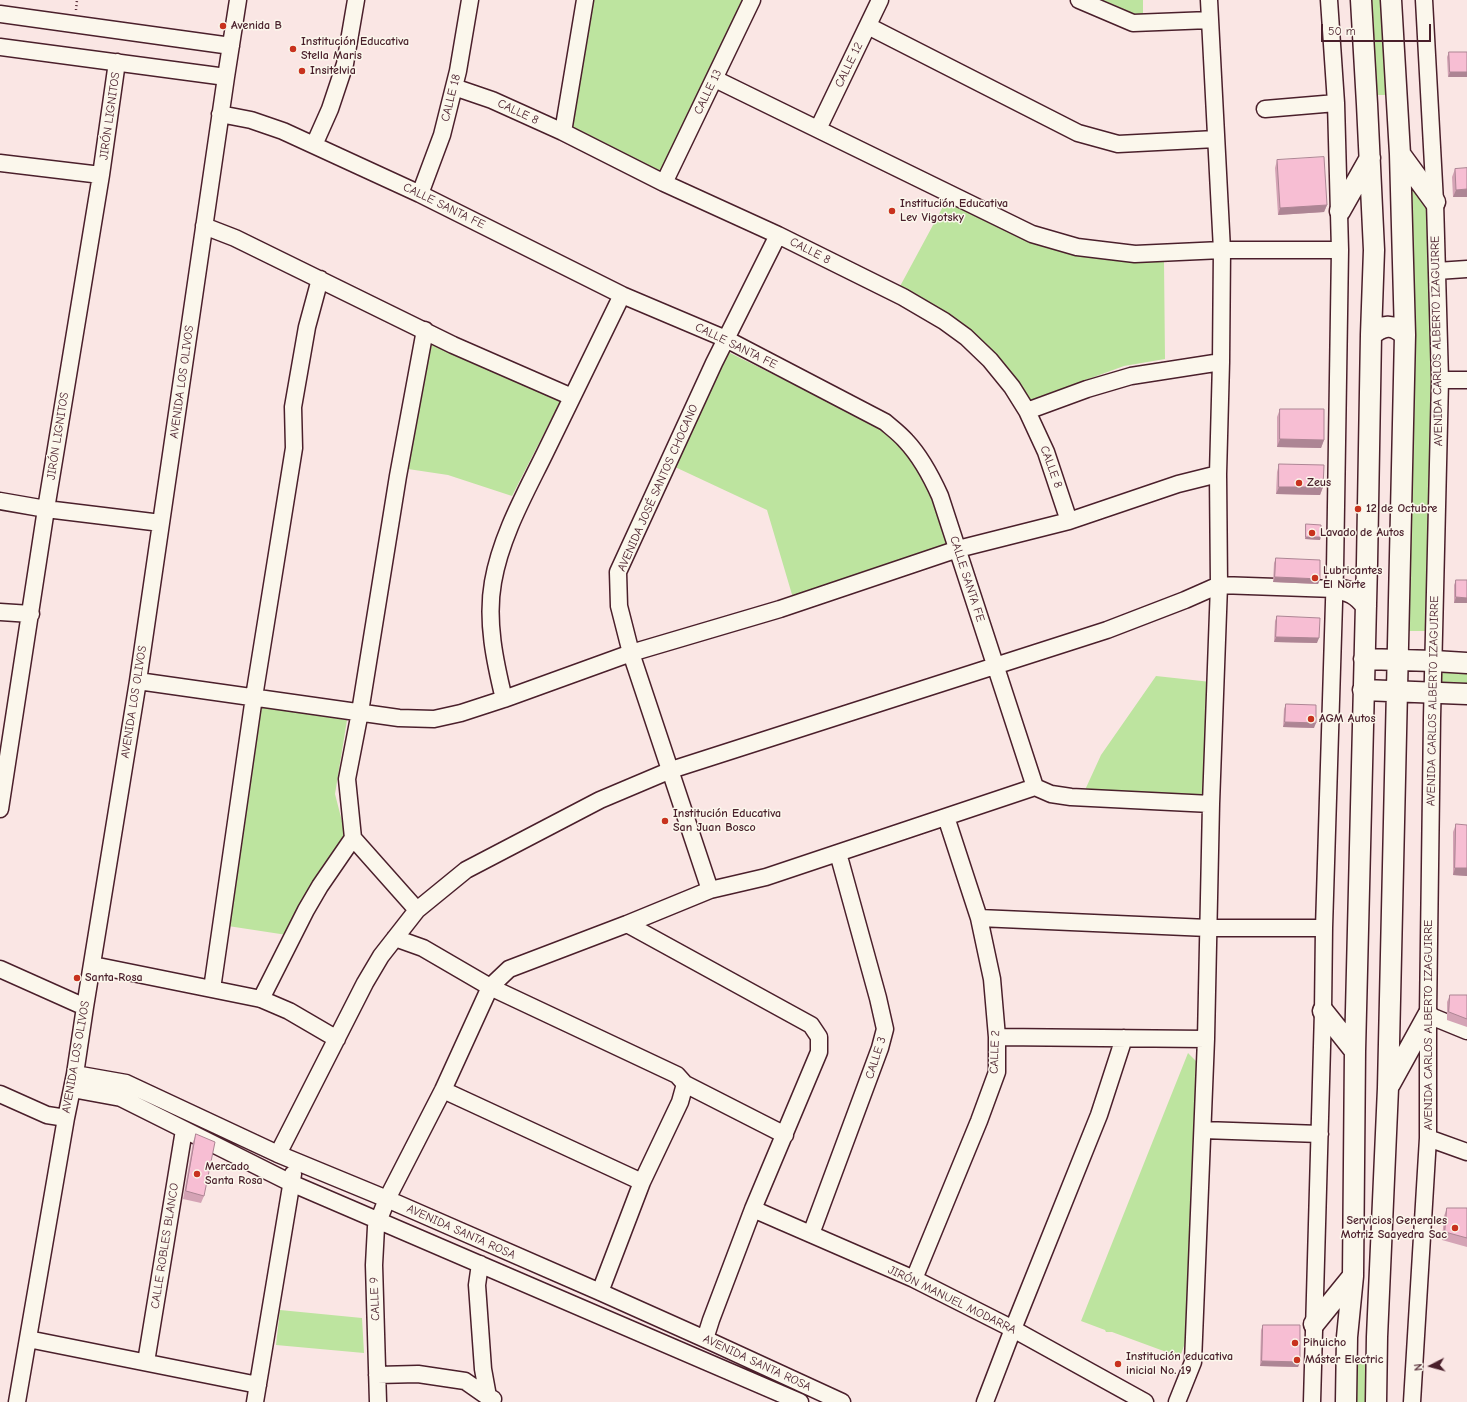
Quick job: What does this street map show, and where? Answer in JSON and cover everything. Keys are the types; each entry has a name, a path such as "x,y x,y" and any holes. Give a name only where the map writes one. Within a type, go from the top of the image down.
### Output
{"main road":[{"path":"1346,1402 1347,1338 1353,1276 1355,1051 1366,606 1370,336 1374,250 1361,0"},
{"path":"1376,1402 1377,1337 1388,1088 1405,335 1400,154 1391,0"},
{"path":"1367,104 1378,112 1389,111 1398,107"},
{"path":"1400,154 1435,202"},
{"path":"1340,211 1370,158"},
{"path":"1370,336 1383,327 1389,326 1394,327 1405,335"},
{"path":"1334,588 1352,592 1359,597 1366,606"},
{"path":"1364,659 1434,660 1467,663"},
{"path":"1363,690 1467,694"},
{"path":"1323,1011 1355,1051"},
{"path":"1388,1088 1428,1014"},
{"path":"1314,1324 1353,1276"},
{"path":"1347,1338 1358,1342 1368,1342 1377,1337"}],"street":[{"name":"AVENIDA LOS OLIVOS","path":"17,1402 66,1118 74,1081 138,681 220,114 238,0"},
{"path":"314,145 330,109 345,64 356,0"},
{"name":"CALLE 18","path":"420,194 442,135 454,87 470,0"},
{"path":"563,132 585,0"},
{"name":"CALLE 13","path":"664,184 752,0"},
{"name":"CALLE 12","path":"818,129 880,0"},
{"path":"1079,0 1133,23 1210,20"},
{"path":"1177,1402 1193,1362 1203,1130 1211,804 1219,585 1218,474 1222,250 1209,0"},
{"path":"1312,1402 1334,588 1340,250 1336,103 1329,0"},
{"name":"AVENIDA CARLOS ALBERTO IZAGUIRRE","path":"1412,1402 1428,1138 1428,1014 1433,692 1440,380 1435,202 1424,0"},
{"path":"0,14 231,46"},
{"path":"868,26 1078,133 1118,144 1216,139"},
{"path":"0,47 226,77"},
{"name":"JIRÓN LIGNITOS","path":"0,809 46,509 101,175 117,62"},
{"path":"715,79 1025,230 1039,236 1077,247 1135,254 1222,250 1340,250"},
{"name":"CALLE 8","path":"454,87 492,100 563,132 664,184 778,235 903,297 944,321 990,360 1012,387 1027,411 1046,452 1069,521"},
{"path":"1265,109 1336,103"},
{"name":"CALLE SANTA FE","path":"220,114 258,122 283,131 420,194 622,295 726,339 885,422 906,440 920,458 932,478 940,496 1035,787"},
{"path":"0,163 101,175"},
{"path":"204,226 236,238 453,345 572,397"},
{"name":"AVENIDA JOSÉ SANTOS CHOCANO","path":"710,890 631,653 619,606 618,572 726,339 778,235"},
{"path":"1437,271 1467,269"},
{"path":"212,989 254,697 294,448 293,407 307,327 320,279"},
{"path":"504,700 496,665 492,637 493,583 500,552 518,509 622,295"},
{"path":"417,910 354,838 347,779 360,712 398,476 425,330"},
{"path":"1027,411 1087,389 1131,376 1221,362"},
{"path":"1440,380 1467,380"},
{"path":"138,681 399,718 434,719 461,713 504,700 631,653 780,609 958,549 1069,521 1178,484 1218,474"},
{"path":"0,501 46,509 161,523"},
{"path":"278,1154 365,983 381,956 417,910 466,870 600,800 671,770 1107,630 1185,600 1219,585 1334,588"},
{"path":"0,612 31,614"},
{"path":"490,987 509,969 627,924 710,890 766,877 1035,787 1051,794 1071,797 1211,804"},
{"name":"CALLE 2","path":"914,1279 980,1121 997,1072 997,1037 992,979 979,918 946,817"},
{"path":"262,999 306,910 320,886 354,838"},
{"name":"CALLE 3","path":"811,1234 880,1048 885,1029 878,998 838,853"},
{"path":"979,918 1208,928 1324,928"},
{"path":"627,924 811,1026 819,1037 819,1052 753,1209 711,1320 706,1339"},
{"path":"395,938 424,948 490,987 677,1075 685,1084 785,1135"},
{"path":"93,965 262,999 289,1011 337,1039"},
{"path":"0,970 85,1007"},
{"name":"CALLE 9","path":"378,1402 374,1264 376,1227 387,1199 443,1090 490,987"},
{"path":"1428,1014 1467,1031"},
{"path":"997,1037 1206,1039"},
{"path":"986,1402 1013,1329 1099,1115 1124,1038"},
{"name":"AVENIDA SANTA ROSA","path":"74,1081 121,1098 291,1183 480,1264 779,1397 800,1402"},
{"name":"AVENIDA SANTA ROSA","path":"74,1081 126,1083 278,1154 387,1199 600,1292 842,1402"},
{"path":"600,1292 642,1182 680,1102 685,1084"},
{"path":"443,1090 642,1182"},
{"path":"0,1094 48,1115 66,1118"},
{"name":"CALLE ROBLES BLANCO","path":"146,1362 184,1130"},
{"path":"1203,1130 1320,1134"},
{"path":"1428,1138 1467,1152"},
{"path":"255,1402 291,1183 296,1161"},
{"name":"JIRÓN MANUEL MODARRA","path":"753,1209 914,1279 1013,1329 1145,1402"},
{"path":"480,1264 477,1285 483,1369 492,1400"},
{"path":"28,1339 258,1385"},
{"path":"377,1375 418,1374 465,1381 492,1400"},
{"path":"779,1397 788,1377"}],"green space":[{"path":"589,0 744,0 660,175 568,130"},
{"path":"1097,0 1143,0 1143,16 1116,9"},
{"path":"1370,0 1384,0 1389,95 1375,95"},
{"path":"1410,183 1428,212 1434,379 1427,631 1406,631"},
{"path":"946,201 1021,236 1067,252 1115,260 1164,262 1165,359 1124,366 1028,401 1014,381 898,290"},
{"path":"430,339 561,400 512,496 448,475 408,469"},
{"path":"728,352 876,425 894,438 915,464 929,490 950,547 793,598 767,510 675,467"},
{"path":"1444,671 1467,672 1467,685 1452,685 1443,682 1441,680 1441,676"},
{"path":"1156,676 1211,682 1205,796 1085,790 1101,755"},
{"path":"259,707 347,720 335,794 346,837 287,935 228,926"},
{"path":"1188,1053 1197,1062 1186,1340 1180,1357 1112,1332 1106,1332 1105,1330 1081,1321"},
{"path":"280,1310 362,1318 364,1353 276,1345"},
{"path":"1356,1356 1361,1358 1369,1358 1368,1402 1354,1402"}],"building":[{"path":"1449,52 1467,52 1467,72 1450,72"},
{"path":"1324,157 1327,205 1280,208 1277,160"},
{"path":"1467,168 1467,189 1456,190 1455,169"},
{"path":"1280,409 1324,409 1324,440 1280,439"},
{"name":"Zeus","path":"1279,464 1324,465 1323,487 1279,487"},
{"name":"Lavado de Autos","path":"1306,524 1321,525 1321,537 1306,537"},
{"path":"1276,558 1320,560 1320,579 1275,577"},
{"path":"1456,580 1467,580 1467,598 1456,597"},
{"path":"1277,616 1320,618 1319,638 1276,637"},
{"path":"1286,704 1316,705 1316,723 1285,722"},
{"path":"1456,824 1467,825 1467,868 1455,868"},
{"path":"1450,995 1467,995 1467,1019 1449,1012"},
{"name":"Mercado Santa Rosa","path":"196,1134 215,1142 204,1196 186,1191"},
{"name":"Servicios Generales Motriz Saayedra Sac","path":"1447,1208 1467,1208 1467,1238 1445,1232"},
{"path":"1263,1325 1300,1325 1300,1362 1262,1361"}],"place":[{"name":"Avenida B","path":"223,26"},
{"name":"Institución Educativa Stella Maris","path":"293,49"},
{"name":"Insitelvia","path":"302,71"},
{"name":"Institución Educativa Lev Vigotsky","path":"892,211"},
{"name":"Zeus","path":"1299,483"},
{"name":"12 de Octubre","path":"1358,509"},
{"name":"Lavado de Autos","path":"1312,533"},
{"name":"Lubricantes El Norte","path":"1315,578"},
{"name":"AGM Autos","path":"1311,719"},
{"name":"Institución Educativa San Juan Bosco","path":"665,821"},
{"name":"Santa Rosa","path":"77,978"},
{"name":"Mercado Santa Rosa","path":"197,1174"},
{"name":"Servicios Generales Motriz Saayedra Sac","path":"1455,1228"},
{"name":"Pihuicho","path":"1295,1343"},
{"name":"Máster Electric","path":"1297,1360"},
{"name":"Institución educativa inicial No. 19","path":"1118,1364"}]}
